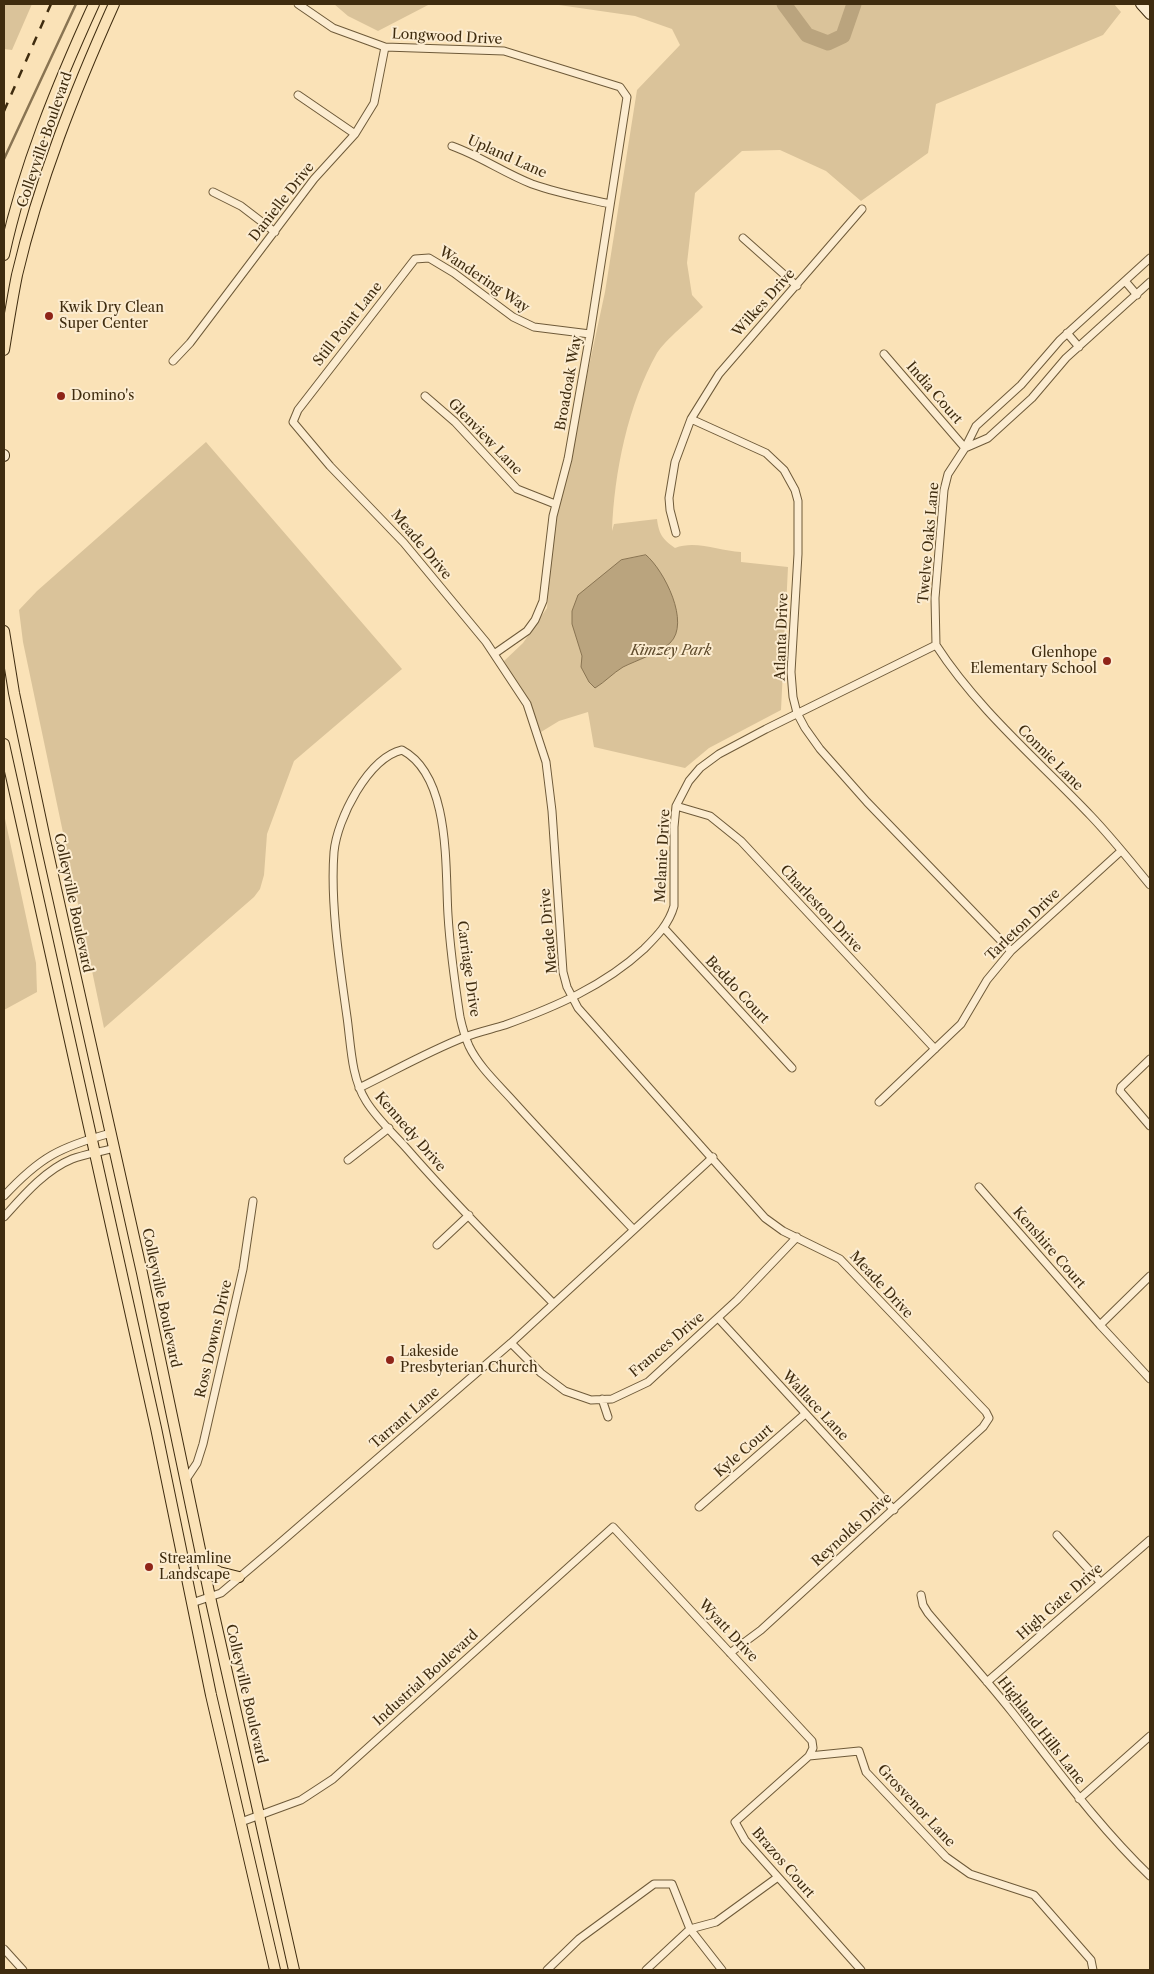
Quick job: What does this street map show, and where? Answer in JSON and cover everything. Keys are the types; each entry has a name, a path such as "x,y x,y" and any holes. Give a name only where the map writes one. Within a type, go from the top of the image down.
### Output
{"main road":[{"name":"Colleyville Boulevard","path":"4,256 12,218 35,144 65,68 94,4"},
{"name":"Colleyville Boulevard","path":"4,350 17,275 30,228 81,78 114,4"},
{"path":"1141,4 1150,14"},
{"name":"Colleyville Boulevard","path":"4,631 14,693 46,844 111,1133 210,1597 294,1970"},
{"path":"4,744 274,1970"},
{"path":"28,848 46,844"},
{"path":"204,1564 219,1572 239,1578"}],"street":[{"name":"Longwood Drive","path":"298,4 333,28 385,47 504,51 620,87 626,94"},
{"name":"Danielle Drive","path":"172,361 190,343 314,180 355,134 374,103 385,47"},
{"name":"Broadoak Way","path":"494,654 527,630 535,620 543,601 556,504 568,459 590,334 626,94"},
{"path":"298,95 355,134"},
{"name":"Upland Lane","path":"452,146 471,153 530,183 553,191 610,204"},
{"path":"214,192 241,206 275,232"},
{"name":"Wilkes Drive","path":"676,533 669,498 676,462 691,419 718,374 759,325 797,286 862,208"},
{"path":"743,238 797,286"},
{"name":"Wandering Way","path":"422,258 429,258 454,273 493,304 534,327 590,334"},
{"name":"Still Point Lane","path":"298,410 411,263 422,258"},
{"name":"Twelve Oaks Lane","path":"936,645 935,598 944,490 948,474 965,448 976,426 1022,385 1067,333 1150,258"},
{"path":"1125,281 1137,294"},
{"path":"965,448 988,438 1032,398 1066,358 1150,282"},
{"path":"1067,333 1079,347"},
{"name":"India Court","path":"884,354 965,448"},
{"name":"Glenview Lane","path":"425,396 455,422 517,489 556,504"},
{"name":"Meade Drive","path":"298,410 293,422 298,430 404,543 494,654 527,704 546,762 552,811 563,972 572,998 578,1008 713,1157 765,1218 783,1231 840,1259 986,1412 989,1418 987,1422"},
{"name":"Atlanta Drive","path":"691,419 766,453 784,470 795,490 798,500 798,554 791,672 797,713 820,749 867,802 1011,951"},
{"name":"Melanie Drive","path":"359,1088 466,1036 504,1025 572,998 600,983 630,961 664,928 671,917 674,906 674,827 676,806 689,781 700,768 719,754 797,713 936,645"},
{"name":"Connie Lane","path":"936,645 948,663 996,721 1091,817 1150,885"},
{"name":"Carriage Drive","path":"344,815 357,790 383,760 396,751 402,750 406,752 431,783 440,812 448,917 461,1019 469,1047 488,1072 551,1143 633,1229"},
{"name":"Charleston Drive","path":"676,806 710,816 741,841 935,1049"},
{"name":"Kennedy Drive","path":"344,815 334,852 335,906 351,1051 359,1088 366,1102 389,1128 468,1215 553,1304"},
{"name":"Tarleton Drive","path":"879,1102 961,1024 987,980 1011,951 1121,851"},
{"name":"Beddo Court","path":"664,928 792,1068"},
{"path":"1150,1059 1120,1087 1120,1090 1150,1126"},
{"path":"348,1160 389,1128"},
{"path":"4,1196 22,1176 63,1147 111,1133"},
{"path":"4,1216 27,1191 58,1167 73,1158 114,1148"},
{"name":"Tarrant Lane","path":"192,1603 221,1593 239,1578 511,1343 713,1157"},
{"name":"Kenshire Court","path":"979,1187 1150,1379"},
{"name":"Ross Downs Drive","path":"186,1478 197,1463 203,1444 243,1269 253,1201"},
{"path":"437,1244 468,1215"},
{"name":"Frances Drive","path":"511,1343 541,1373 565,1391 591,1400 612,1399 648,1382 718,1318 797,1237"},
{"path":"1100,1325 1150,1276"},
{"name":"Wallace Lane","path":"718,1318 894,1510"},
{"path":"602,1399 608,1418"},
{"name":"Kyle Court","path":"698,1507 805,1414"},
{"name":"Reynolds Drive","path":"730,1653 761,1630 894,1510 987,1422"},
{"name":"Wyatt Drive","path":"613,1527 806,1732 812,1741 813,1748 809,1756"},
{"name":"Industrial Boulevard","path":"241,1822 301,1800 333,1779 613,1527"},
{"path":"1057,1535 1101,1583"},
{"name":"High Gate Drive","path":"987,1682 1150,1540"},
{"name":"Highland Hills Lane","path":"921,1595 923,1605 928,1613 987,1682 1078,1799 1115,1842 1150,1876"},
{"path":"1078,1799 1150,1736"},
{"name":"Grosvenor Lane","path":"809,1756 859,1751 866,1772 946,1857 970,1874 1034,1895 1091,1960 1093,1970"},
{"name":"Brazos Court","path":"809,1756 735,1822 745,1840 861,1970"},
{"path":"646,1970 690,1929 716,1922 778,1877"},
{"path":"547,1970 580,1940 654,1884 672,1884 690,1929 722,1970"},
{"path":"4,1948 23,1970"}],"green space":[{"path":"4,4 32,4 12,50 4,49"},
{"path":"334,4 430,4 378,31 348,16"},
{"name":"Kimzey Park","path":"552,4 1114,4 1121,12 1103,35 936,104 928,153 861,201 826,171 780,150 742,151 695,193 687,263 692,295 703,307 657,353 638,394 624,439 619,463 612,531 614,524 657,519 662,536 675,548 699,545 741,552 741,562 788,567 781,710 709,748 685,768 594,747 588,712 559,721 541,732 504,661 523,643 547,608 552,538 605,292 637,90 680,45 672,29 635,16"},
{"path":"206,442 402,669 294,761 267,834 264,875 260,889 254,897 104,1028 23,642 19,610 37,591"},
{"path":"4,814 36,963 37,992 4,1010"}],"shaded area":[{"path":"646,555 660,572 673,597 678,623 676,634 666,646 623,667 595,688 589,682 581,667 582,656 572,624 572,611 578,595 621,560"}],"waterway":[{"path":"4,159 76,4"},
{"path":"784,4 807,35 828,43 843,36 854,4"}],"railway":[{"path":"4,111 51,4"}],"place":[{"name":"Kwik Dry Clean Super Center","path":"49,316"},
{"name":"Domino's","path":"61,396"},
{"name":"Glenhope Elementary School","path":"1107,661"},
{"name":"Lakeside Presbyterian Church","path":"390,1360"},
{"name":"Streamline Landscape","path":"149,1567"}]}
